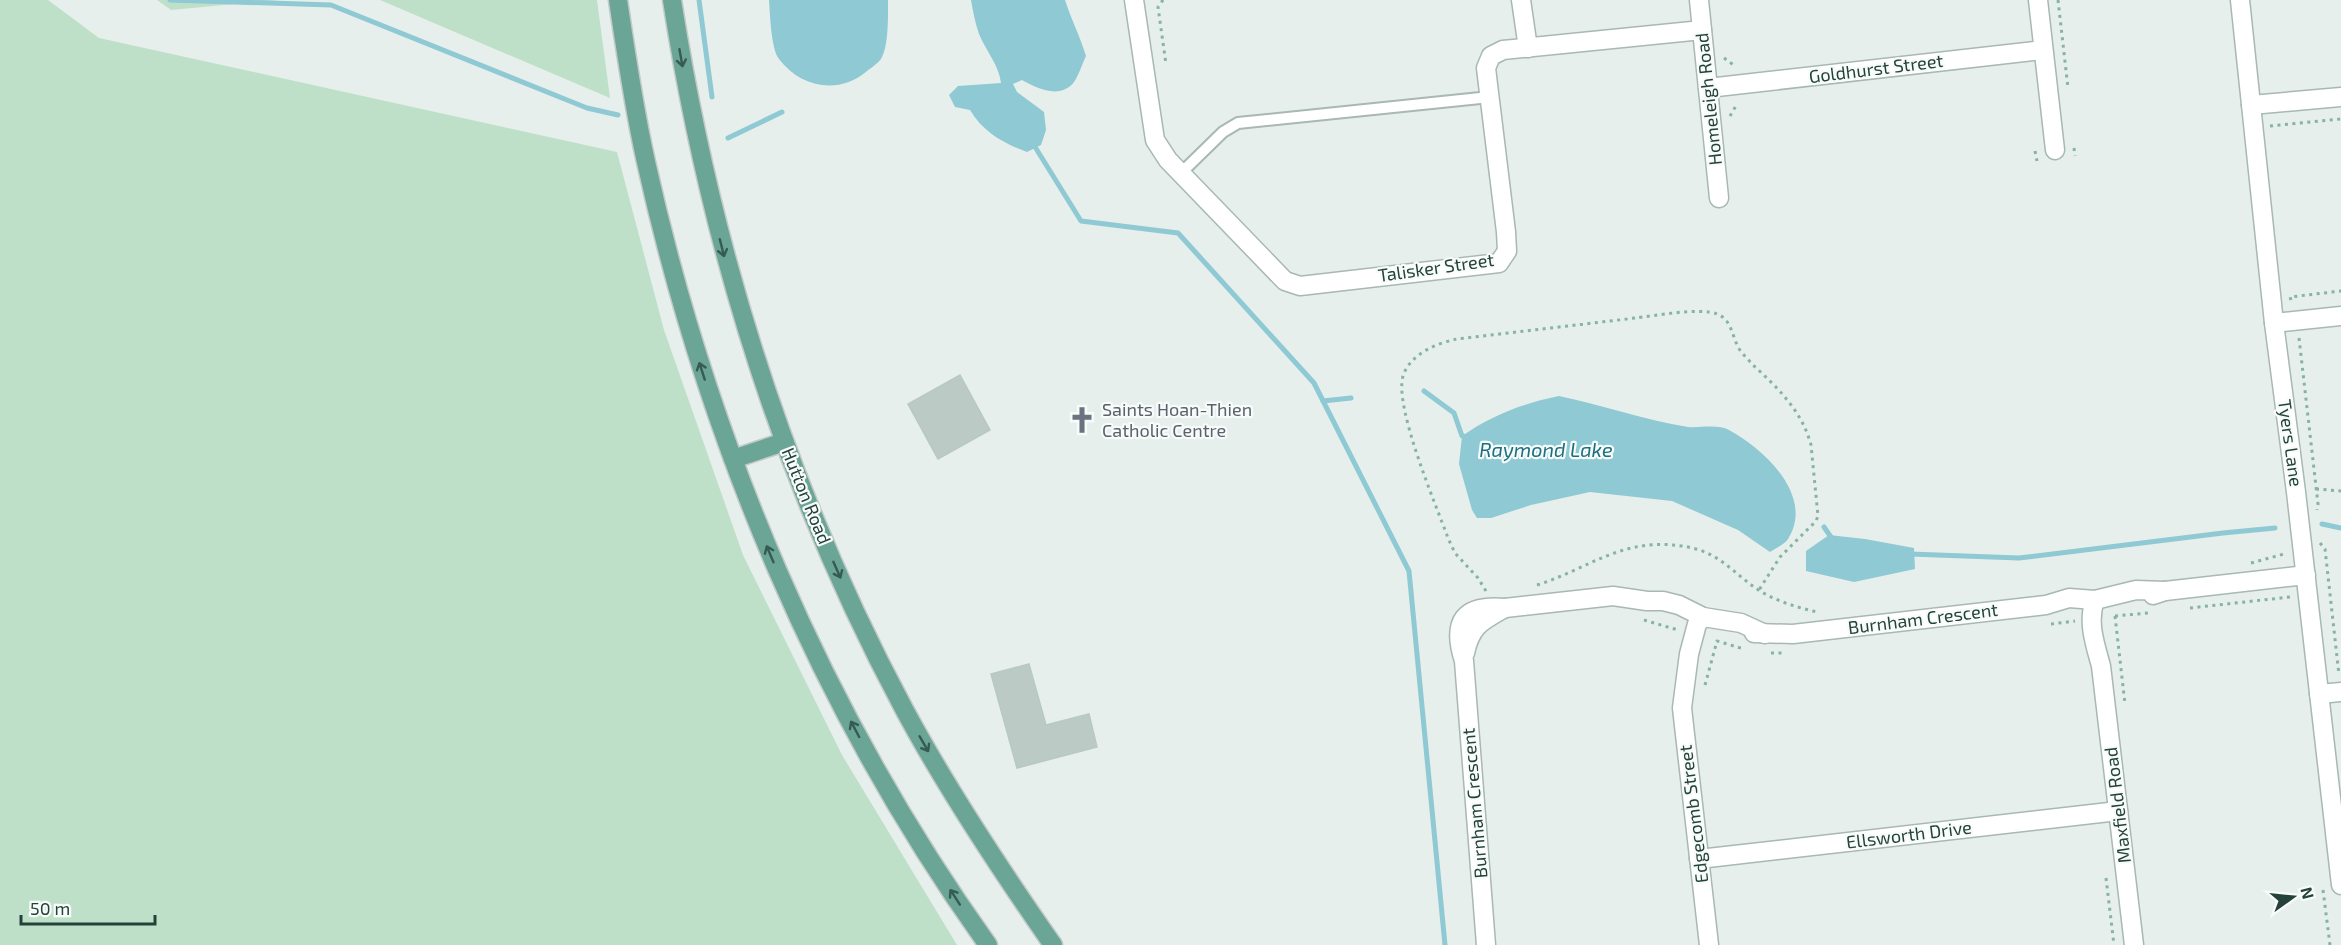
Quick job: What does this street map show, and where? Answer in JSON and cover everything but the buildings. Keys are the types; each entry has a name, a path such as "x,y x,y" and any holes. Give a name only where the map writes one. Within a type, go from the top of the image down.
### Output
{"main road":[{"path":"618,0 633,97 661,226 695,351 733,459 786,590 822,666 898,806 988,945"},
{"name":"Hutton Road","path":"672,0 693,125 709,198 745,326 784,442 844,585 905,710 974,827 1053,945"},
{"path":"733,459 784,442"}],"street":[{"name":"Talisker Street","path":"1134,0 1155,140 1181,174 1285,280 1300,286 1499,263 1507,251 1486,68 1491,56 1503,50 1702,30"},
{"path":"1521,0 1528,48"},
{"name":"Homeleigh Road","path":"1699,0 1719,198"},
{"path":"2038,0 2055,150"},
{"name":"Tyers Lane","path":"2240,0 2274,323 2306,575 2341,885"},
{"name":"Goldhurst Street","path":"1708,88 2043,50"},
{"path":"2251,105 2341,97"},
{"path":"2274,323 2341,316"},
{"name":"Burnham Crescent","path":"1486,945 1464,661 1472,631 1477,625 1505,608 1613,596 1663,601 1679,605 1701,622 1741,623 1765,634 1793,634 2046,604 2069,598 2090,610 2136,590 2165,591 2306,575"},
{"name":"Maxfield Road","path":"2090,610 2094,642 2102,666 2134,945"},
{"name":"Edgecomb Street","path":"1701,622 1689,654 1682,708 1709,945"},
{"path":"2319,694 2341,692"},
{"name":"Ellsworth Drive","path":"1699,859 2118,811"}],"lane":[{"path":"1181,174 1223,132 1238,123 1490,97"}],"path":[{"path":"1163,0 1158,7 1166,64"},
{"path":"1723,58 1733,66 1744,65"},
{"path":"1731,126 1730,114 1736,104 1748,103"},
{"path":"2253,128 2341,120"},
{"path":"2035,150 2037,161"},
{"path":"2316,513 2318,504 2297,321 2290,297 2341,291"},
{"path":"1494,592 1487,593 1484,586 1455,553 1437,507 1405,417 1402,382 1410,364 1433,346 1457,339 1671,313 1708,312 1726,319 1745,357 1781,390 1809,435 1811,445 1818,516 1816,521 1780,557 1759,590"},
{"path":"2316,489 2341,491"},
{"path":"2318,542 2325,549 2341,692"},
{"path":"1534,586 1610,553 1637,546 1662,544 1689,548 1711,555 1759,590 1786,604 1821,613"},
{"path":"2243,566 2284,554"},
{"path":"2042,625 2090,610"},
{"path":"1642,620 1680,630"},
{"path":"1703,693 1717,641 1746,650"},
{"path":"1764,652 1788,653"},
{"path":"2106,878 2114,945"}],"green space":[{"path":"0,0 48,0 99,38 617,152 664,330 743,555 842,755 957,945 0,945"},
{"path":"157,0 278,0 171,10"},
{"path":"380,0 597,0 610,98"}],"water":[{"path":"769,0 888,0 887,39 884,53 881,59 856,79 833,85 809,82 788,69 776,54 771,31"},
{"path":"971,0 1065,0 1081,41 1086,56 1076,79 1068,87 1048,91 1022,80 1013,84 1017,92 1044,112 1046,130 1041,145 1027,152 987,131 970,110 955,107 949,95 958,86 1001,83 995,64 979,34"},
{"name":"Raymond Lake","path":"1559,396 1672,424 1725,428 1743,438 1770,462 1782,476 1790,491 1795,506 1795,523 1788,539 1770,552 1738,530 1672,501 1590,492 1531,505 1491,518 1477,518 1472,510 1459,464 1462,436 1509,411"},
{"path":"1829,535 1914,548 1915,569 1854,582 1806,571 1806,551"}],"waterway":[{"path":"170,0 331,5 587,108 618,115"},
{"path":"699,0 712,97"},
{"path":"728,138 782,112"},
{"path":"1032,142 1081,221 1178,233 1314,383 1409,571 1445,945"},
{"path":"1424,391 1454,413 1462,436 1468,437"},
{"path":"1323,401 1351,398"},
{"path":"2322,524 2341,528"},
{"path":"1824,527 1833,540"},
{"path":"1910,554 2019,558 2275,528"}],"place":[{"name":"Saints Hoan-Thien Catholic Centre","path":"1082,420"}]}
